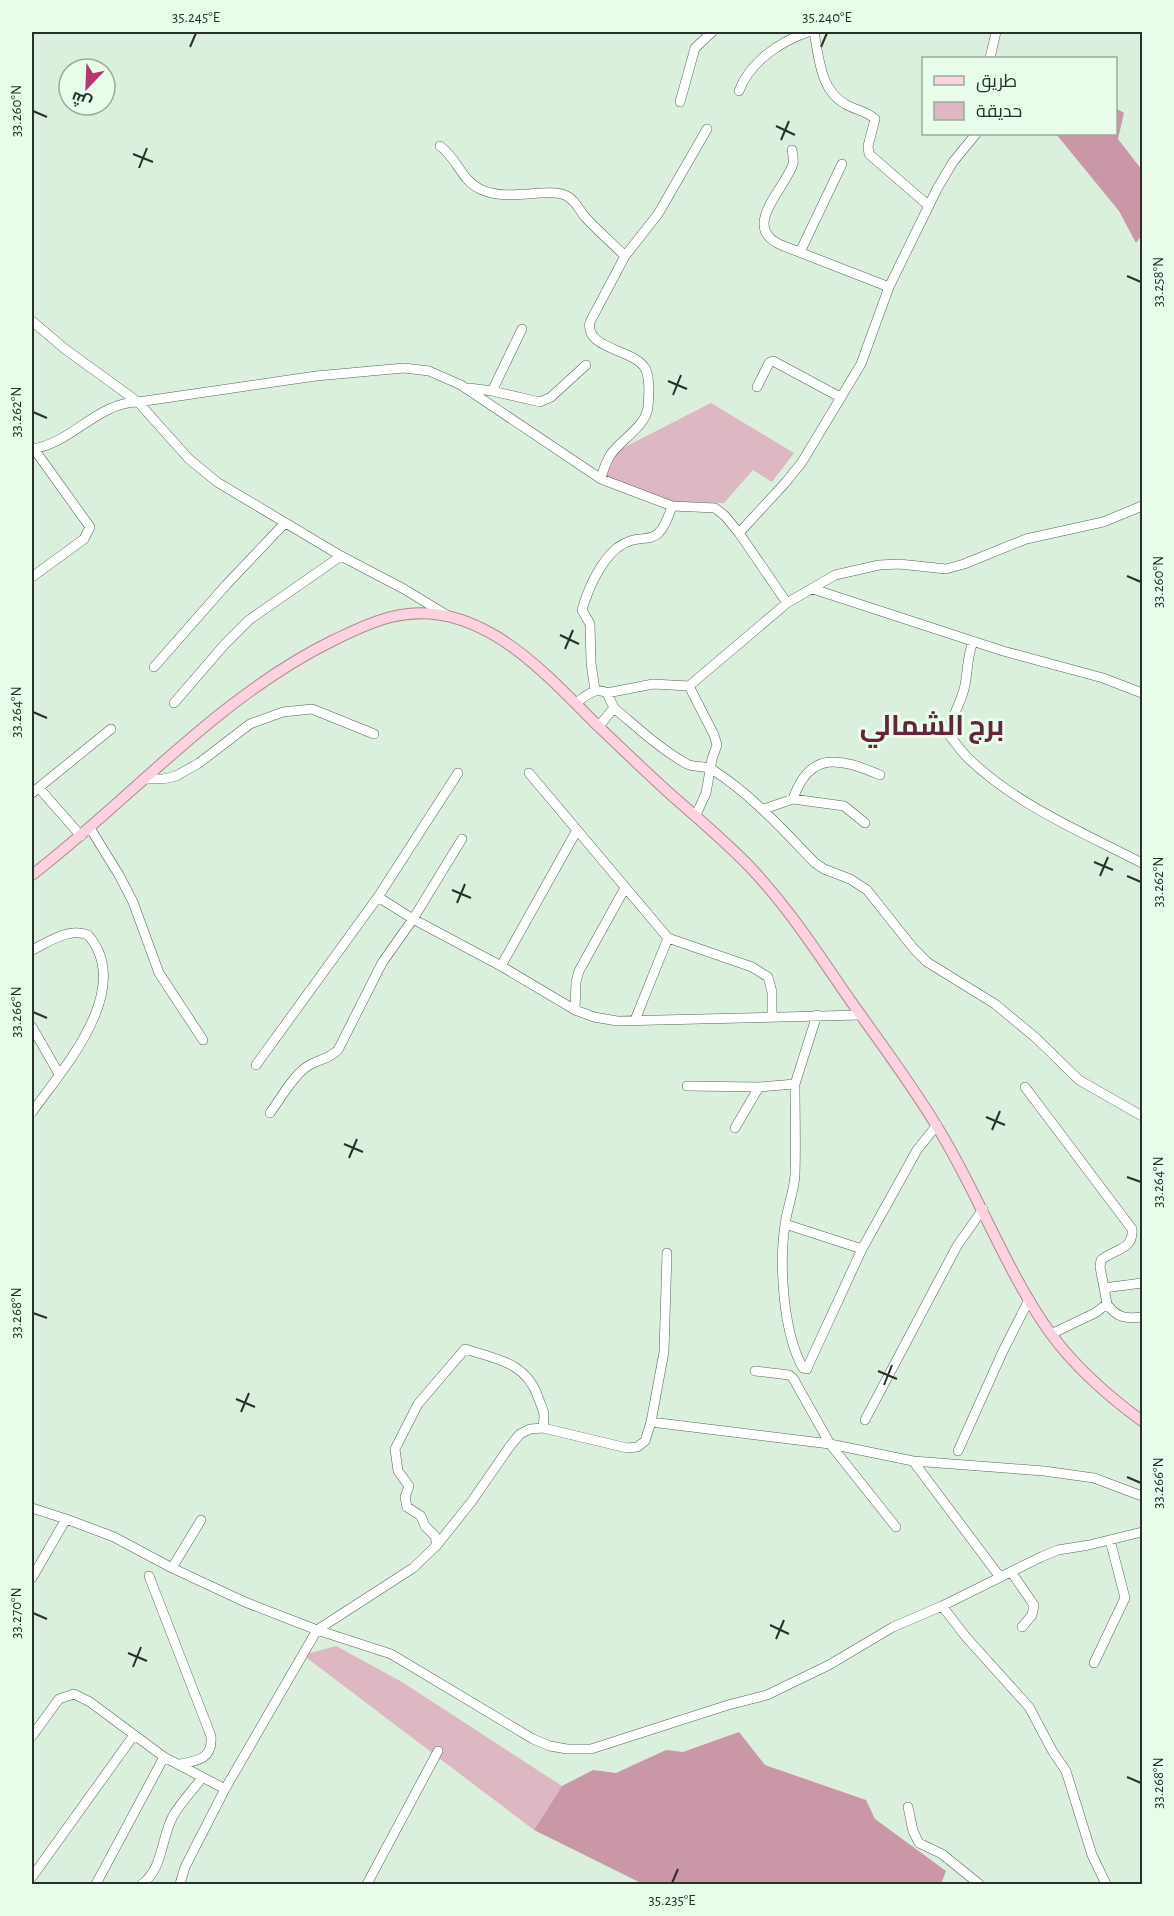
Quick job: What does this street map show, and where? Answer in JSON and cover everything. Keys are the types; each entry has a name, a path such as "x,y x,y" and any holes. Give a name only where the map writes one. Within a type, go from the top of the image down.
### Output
{"main road":[{"path":"32,875 81,836 233,704 306,654 368,624 391,616 420,612 446,614 482,627 533,663 668,792 696,815 773,893 806,935 937,1125 1029,1300 1051,1334 1092,1380 1116,1402 1143,1421"}],"street":[{"path":"680,102 694,48 712,32"},
{"path":"739,91 745,76 765,56 784,42 808,32"},
{"path":"814,32 829,90 842,103 867,113 875,119 868,146 869,154 929,206"},
{"path":"990,57 996,32"},
{"path":"601,479 609,456 644,419 648,409 648,379 642,364 594,338 589,327 593,315 625,256 658,214 707,129"},
{"path":"739,533 786,482 817,438 861,364 889,287 929,206 953,162 975,135"},
{"path":"440,146 451,155 467,180 486,192 506,195 552,193 568,197 625,256"},
{"path":"792,150 793,164 764,220 764,229 773,241 889,287"},
{"path":"800,252 842,164"},
{"path":"32,321 64,349 138,402 203,471 235,494 446,614"},
{"path":"492,391 522,329"},
{"path":"757,387 769,363 773,361 840,397"},
{"path":"466,388 492,391 534,402 545,401 586,365"},
{"path":"32,577 84,539 90,527 33,449 54,442 119,404 335,373 404,368 429,371 466,388 601,479 672,506 715,508 739,533 787,603"},
{"path":"595,690 591,663 590,624 582,610 587,594 609,558 618,548 633,541 656,537 661,532 672,506"},
{"path":"607,693 653,684 689,686 787,603 835,575 899,564 946,569 1026,539 1103,522 1143,506"},
{"path":"154,667 226,585 285,523"},
{"path":"174,703 249,620 341,556"},
{"path":"813,589 973,642 1102,678 1143,693"},
{"path":"973,642 969,652 965,686 960,703 953,714 949,735 967,756 1014,794 1070,827 1143,862"},
{"path":"689,686 717,745 706,793 696,815"},
{"path":"576,703 595,690 604,690 614,708 646,736 691,766 711,768 764,809 815,863 850,879 867,890 914,950 927,962 995,1004 1036,1038 1079,1080 1143,1116"},
{"path":"599,726 614,708"},
{"path":"145,779 176,776 199,763 250,724 283,712 312,709 374,734"},
{"path":"81,836 35,790 111,729"},
{"path":"793,799 802,777 809,771 829,762 844,762 880,775"},
{"path":"256,1065 378,897 458,773"},
{"path":"529,773 668,938 735,960 768,977 772,992 772,1016"},
{"path":"764,809 793,799 844,806 865,823"},
{"path":"90,828 133,902 159,973 203,1040"},
{"path":"501,966 577,830"},
{"path":"270,1113 305,1068 332,1056 338,1050 376,973 462,839"},
{"path":"575,1010 576,982 579,971 625,888"},
{"path":"378,897 412,919 501,966 575,1010 605,1020 861,1015"},
{"path":"32,950 70,932 78,931 88,935 99,954 103,990 100,1005 82,1041 32,1112"},
{"path":"635,1020 668,938"},
{"path":"817,1015 795,1084 795,1178 785,1224 782,1266 786,1311 794,1346 803,1368 807,1369 862,1249 917,1150 937,1125"},
{"path":"32,1027 59,1074"},
{"path":"687,1086 759,1087 795,1084"},
{"path":"735,1128 759,1087"},
{"path":"1025,1087 1132,1229 1133,1235 1126,1247 1101,1260 1100,1268 1107,1304 1112,1311 1121,1318 1143,1317"},
{"path":"865,1420 957,1246 983,1209"},
{"path":"785,1224 862,1249"},
{"path":"180,1884 185,1867 225,1789 317,1630 413,1568 437,1545 520,1434 530,1428 543,1428 627,1448 637,1447 645,1441 651,1422 664,1352 667,1253"},
{"path":"1104,1288 1143,1283"},
{"path":"958,1451 1003,1350 1029,1300"},
{"path":"1051,1334 1095,1313 1107,1304"},
{"path":"437,1545 435,1536 424,1526 421,1516 407,1507 405,1497 409,1486 398,1471 395,1449 418,1404 465,1348 488,1354 514,1366 529,1377 545,1412 543,1428"},
{"path":"755,1371 789,1375 793,1378 830,1444 896,1527"},
{"path":"651,1422 830,1444 913,1461 1044,1471 1094,1478 1143,1496"},
{"path":"913,1461 1000,1578"},
{"path":"32,1508 114,1538 245,1602 399,1658 533,1738 550,1746 567,1749 591,1749 728,1705 767,1695 829,1665 892,1627 942,1606 1058,1550 1143,1532"},
{"path":"32,1578 66,1519"},
{"path":"172,1568 201,1520"},
{"path":"1094,1663 1125,1598 1110,1540"},
{"path":"1012,1573 1034,1605 1032,1615 1022,1627"},
{"path":"149,1576 211,1736 212,1743 206,1755 198,1761 179,1764"},
{"path":"942,1606 966,1637 1029,1707 1066,1772 1092,1855 1106,1884"},
{"path":"32,1736 59,1699 74,1694 90,1702 164,1757 225,1789"},
{"path":"32,1877 134,1735"},
{"path":"368,1884 438,1751"},
{"path":"96,1884 164,1757"},
{"path":"142,1884 154,1873 165,1835 174,1815 202,1778"},
{"path":"908,1806 918,1843 942,1854 979,1884"}],"green space":[{"path":"711,403 794,453 772,482 753,470 724,503 674,502 606,477 617,451"},
{"path":"336,1646 402,1682 562,1786 534,1830 303,1655"}],"shaded area":[{"path":"1117,109 1124,113 1118,139 1142,170 1142,235 1136,243 1119,211 1057,135 1117,135"},
{"path":"739,1732 765,1765 866,1800 875,1819 946,1871 941,1884 643,1884 534,1830 562,1786 593,1770 616,1773 666,1750 683,1752"}],"district":[{"name":"برج الشمالي","path":"932,727"}]}
